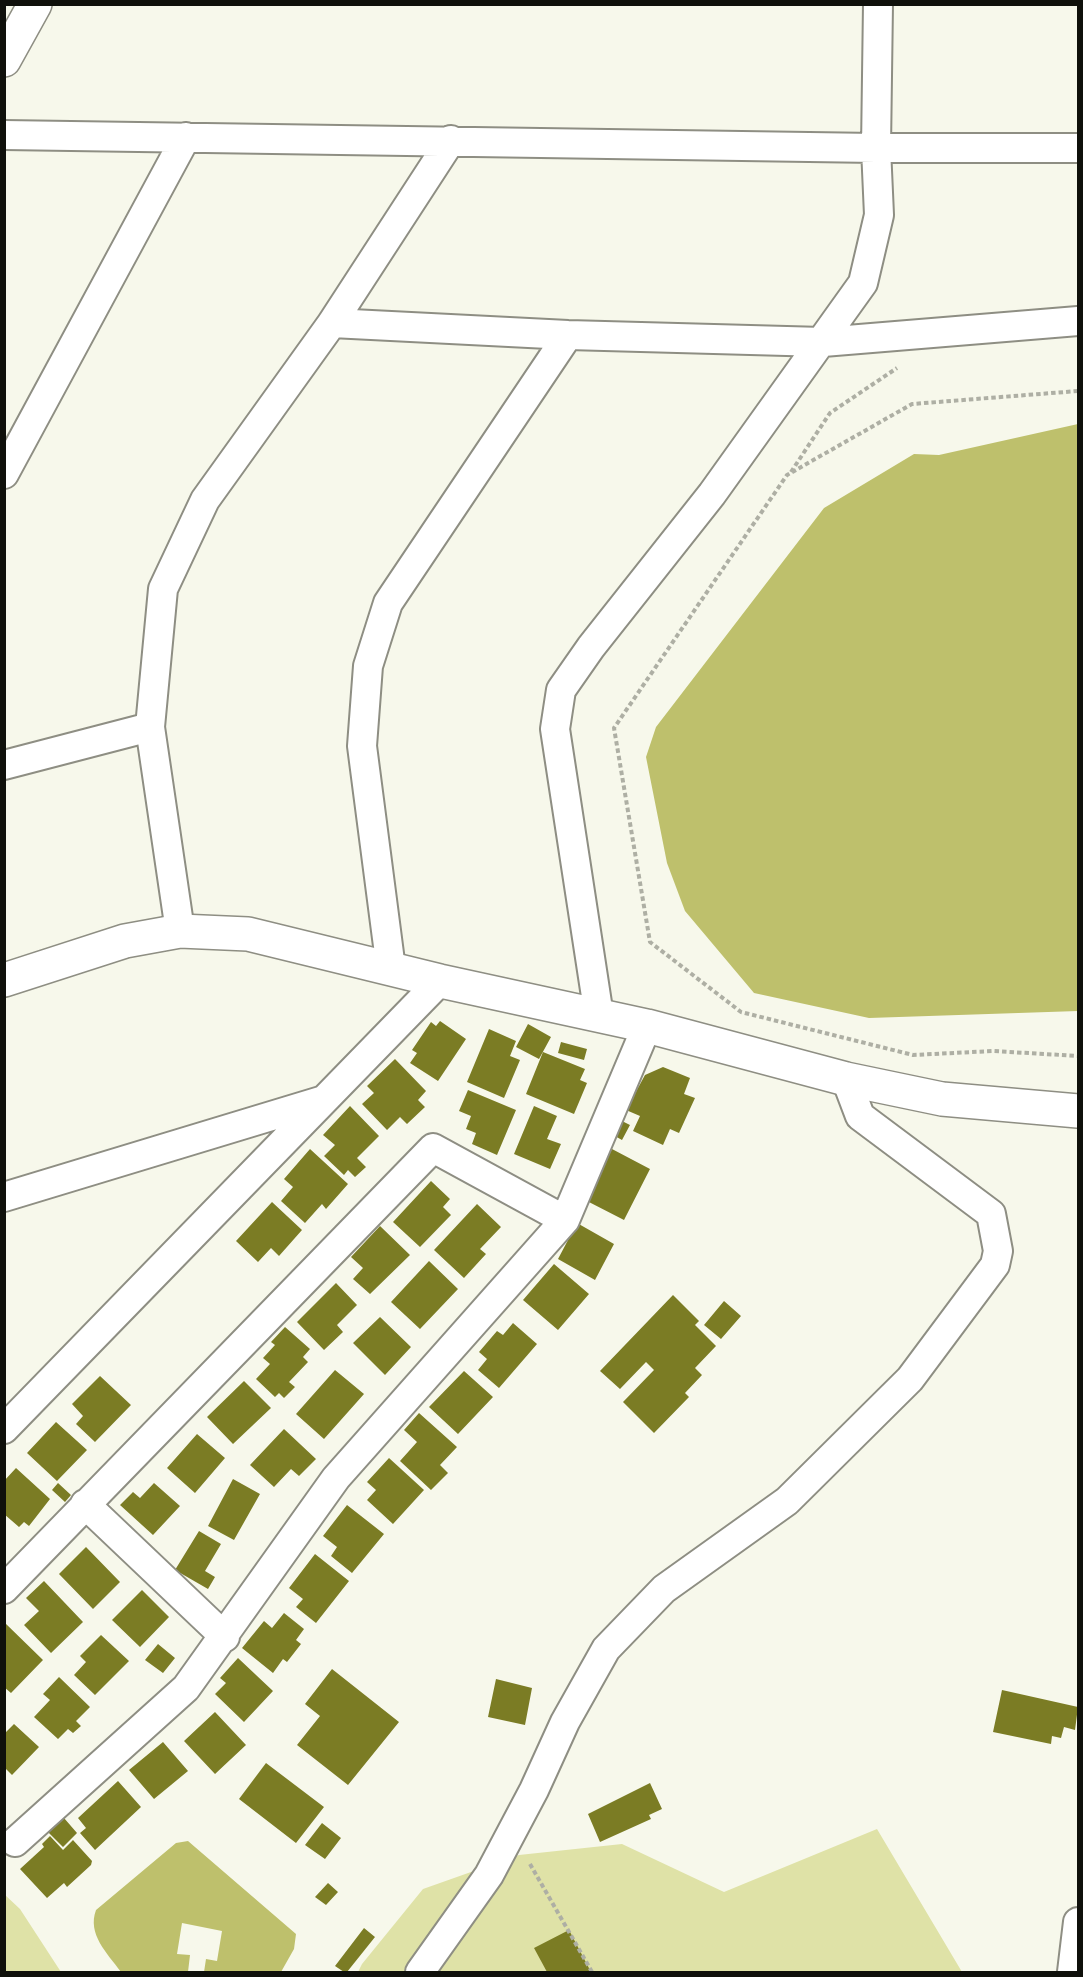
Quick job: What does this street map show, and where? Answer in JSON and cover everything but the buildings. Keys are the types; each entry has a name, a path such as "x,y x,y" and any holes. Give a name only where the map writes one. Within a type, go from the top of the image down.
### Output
{"street":[{"path":"4,60 35,4"},
{"path":"599,1016 555,729 561,690 591,647 712,494 823,342 863,283 879,215 876,148 878,4"},
{"path":"4,135 876,148 1078,148"},
{"path":"4,474 186,137"},
{"path":"180,931 150,727 163,590 205,500 332,323 451,140"},
{"path":"332,323 568,335 823,342 1078,321"},
{"path":"391,969 362,746 368,666 388,603 568,335"},
{"path":"4,765 150,727"},
{"path":"4,980 125,941 180,931 248,934 440,981 647,1026 846,1079 942,1099 1078,1111"},
{"path":"4,1429 440,981"},
{"path":"15,1842 186,1688 225,1637 336,1478 565,1220 647,1026"},
{"path":"420,1972 489,1875 534,1790 565,1722 606,1648 664,1590 787,1501 910,1379 994,1265 998,1251 991,1214 860,1116 846,1079"},
{"path":"4,1197 327,1099"},
{"path":"9,1576 85,1504 433,1148 565,1220"},
{"path":"85,1504 225,1637"},
{"path":"1072,1972 1078,1922"}],"path":[{"path":"922,334 914,359 830,413 614,728 650,942 741,1012 913,1055 993,1052 1078,1056"},
{"path":"791,473 912,404 1078,391"},
{"path":"510,1832 557,1908 592,1972"}],"shaded area":[{"path":"1078,424 1078,1011 869,1018 754,993 685,911 667,863 646,757 656,727 824,508 914,454 939,455"},
{"path":"877,1829 962,1972 358,1972 423,1889 519,1855 622,1844 724,1892"},
{"path":"188,1841 296,1934 294,1949 281,1972 204,1972 206,1959 217,1961 222,1931 182,1923 177,1954 190,1955 188,1972 121,1972 100,1943 94,1927 96,1910 176,1843"},
{"path":"4,1894 20,1909 61,1972 5,1972"}]}
